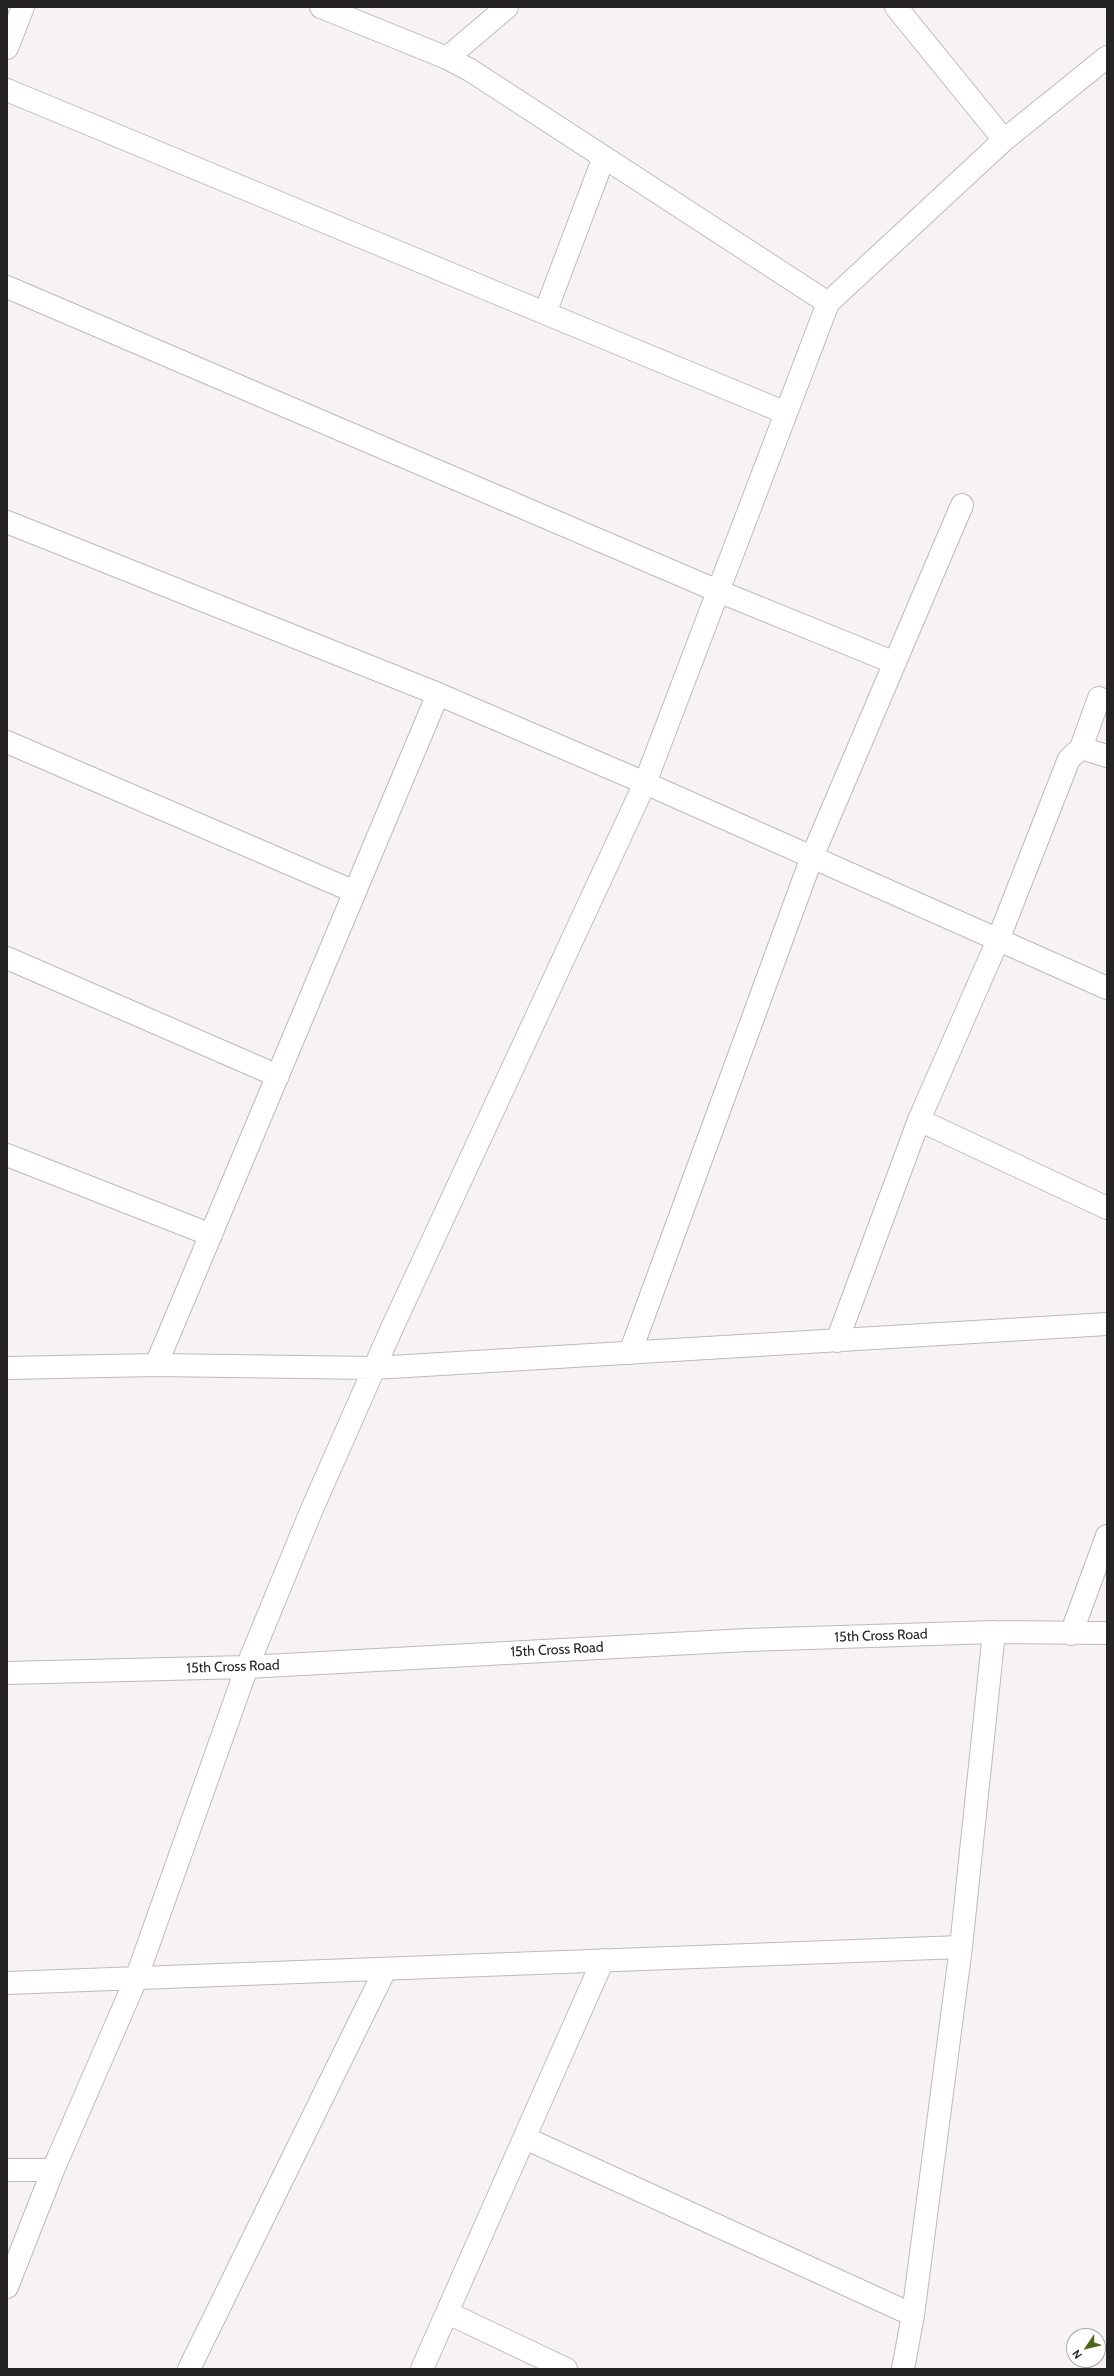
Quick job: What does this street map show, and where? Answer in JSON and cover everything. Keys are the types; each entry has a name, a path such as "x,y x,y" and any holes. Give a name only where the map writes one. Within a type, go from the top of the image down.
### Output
{"street":[{"path":"7,48 23,7"},
{"path":"321,7 447,58 470,70 828,303"},
{"path":"447,58 507,7"},
{"path":"896,7 1004,140"},
{"path":"7,2288 53,2170 136,1979 247,1667 312,1509 374,1368 645,783 828,303 1004,140 1107,56"},
{"path":"7,90 786,413"},
{"path":"545,313 604,157"},
{"path":"7,287 718,591 895,662"},
{"path":"630,1353 812,857 962,505"},
{"path":"7,522 438,694 645,783 1107,988"},
{"path":"156,1365 438,694"},
{"path":"837,1340 919,1120 998,940 1069,759 1081,748 1099,698"},
{"path":"7,742 355,892"},
{"path":"1081,748 1107,756"},
{"path":"7,958 278,1076"},
{"path":"919,1120 1107,1208"},
{"path":"7,1155 211,1235"},
{"path":"7,1368 156,1365 374,1368 1107,1324"},
{"path":"1071,1634 1107,1536"},
{"path":"903,2369 913,2315 961,1946 994,1632"},
{"name":"15th Cross Road","path":"7,1673 247,1667 747,1640 994,1632 1071,1634 1107,1633"},
{"path":"7,1983 385,1970 961,1946"},
{"path":"422,2369 603,1960"},
{"path":"189,2369 385,1970"},
{"path":"525,2138 913,2315"},
{"path":"7,2170 53,2170"},
{"path":"448,2313 566,2369"}]}
